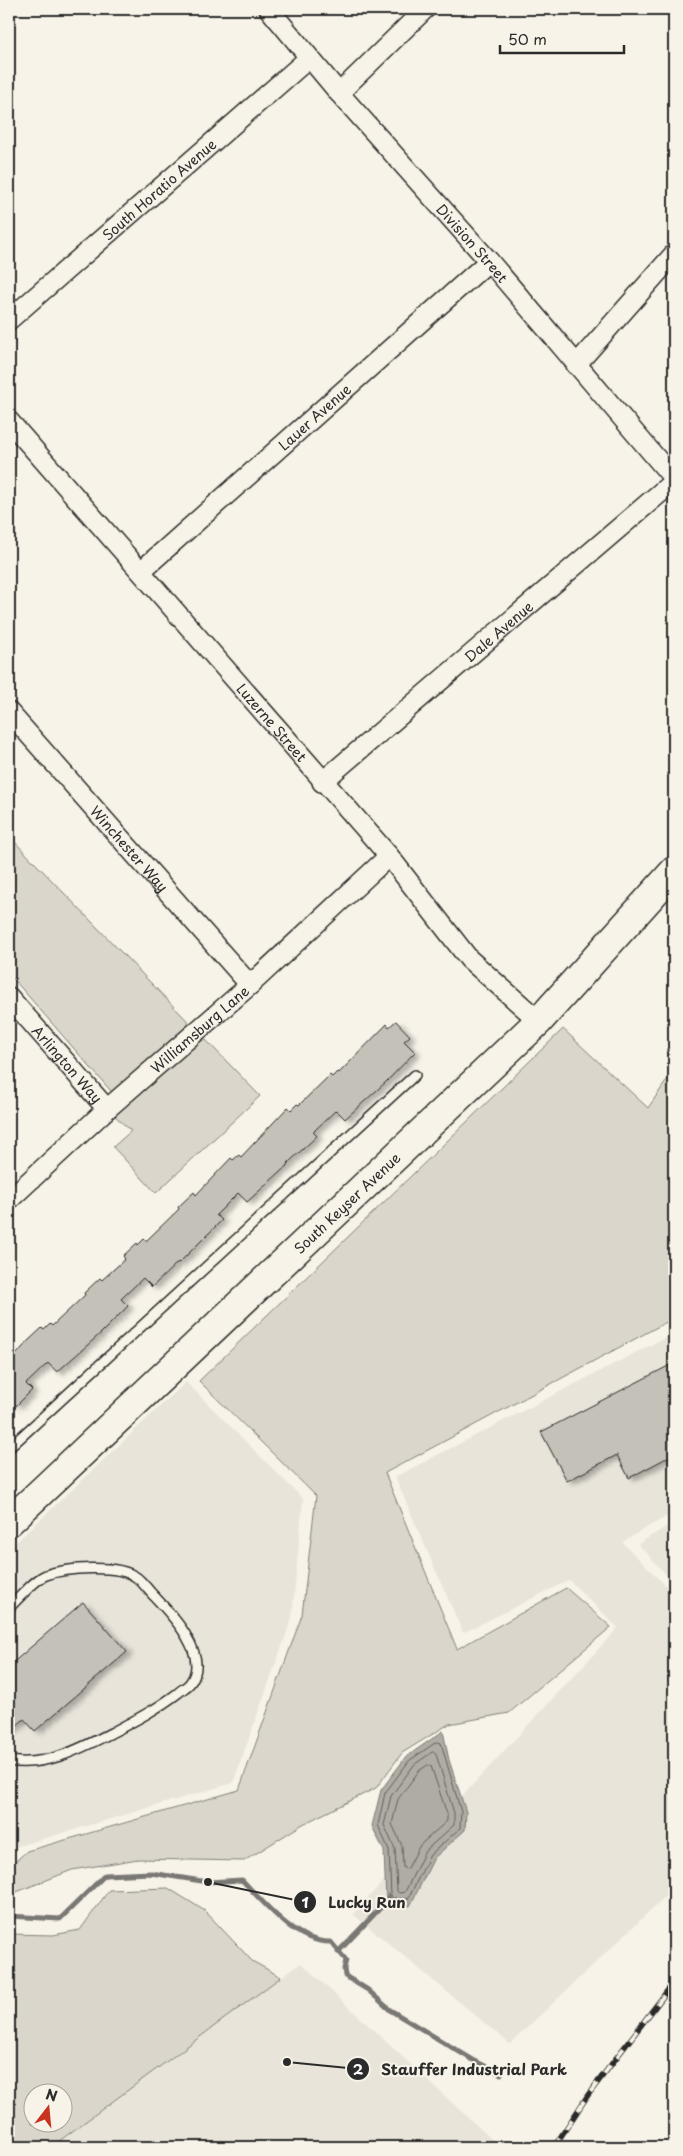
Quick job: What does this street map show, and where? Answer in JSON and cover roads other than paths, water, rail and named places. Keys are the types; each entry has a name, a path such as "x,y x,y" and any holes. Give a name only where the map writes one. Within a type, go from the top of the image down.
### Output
{"main road":[{"name":"South Keyser Avenue","path":"9,1522 539,1021 674,871"}],"street":[{"name":"Division Street","path":"269,9 339,93 489,261 674,480"},
{"path":"339,93 425,9"},
{"name":"South Horatio Avenue","path":"9,320 309,58"},
{"path":"576,365 674,254"},
{"name":"Lauer Avenue","path":"141,571 489,261"},
{"name":"Luzerne Street","path":"9,421 322,782 389,856 469,959 539,1021"},
{"name":"Dale Avenue","path":"322,782 674,480"},
{"name":"Winchester Way","path":"9,712 250,985"},
{"name":"Williamsburg Lane","path":"9,1200 107,1109 250,985 389,856"},
{"name":"Arlington Way","path":"9,997 107,1109"}],"lane":[{"path":"9,1448 415,1075"},
{"path":"9,1608 44,1576 68,1570 108,1569 122,1571 135,1576 176,1619 195,1653 197,1665 190,1683 156,1710 55,1759 25,1764 9,1761"}],"water":[{"path":"443,1731 449,1760 466,1812 465,1830 434,1858 410,1906 386,1902 384,1851 372,1826 381,1790 406,1757"}],"waterway":[{"path":"9,1916 60,1919 105,1875 151,1873 208,1882 242,1880 271,1910 294,1929 318,1941 331,1942 346,1960 345,1976 368,1990 390,2010 473,2060 501,2074"},
{"path":"338,1952 386,1902 389,1896"},
{"path":"643,2143 648,2147"}],"railway":[{"path":"554,2147 588,2095 674,1982"}],"place":[{"name":"Lucky Run","path":"208,1882"},
{"name":"Stauffer Industrial Park","path":"287,2062"}]}
